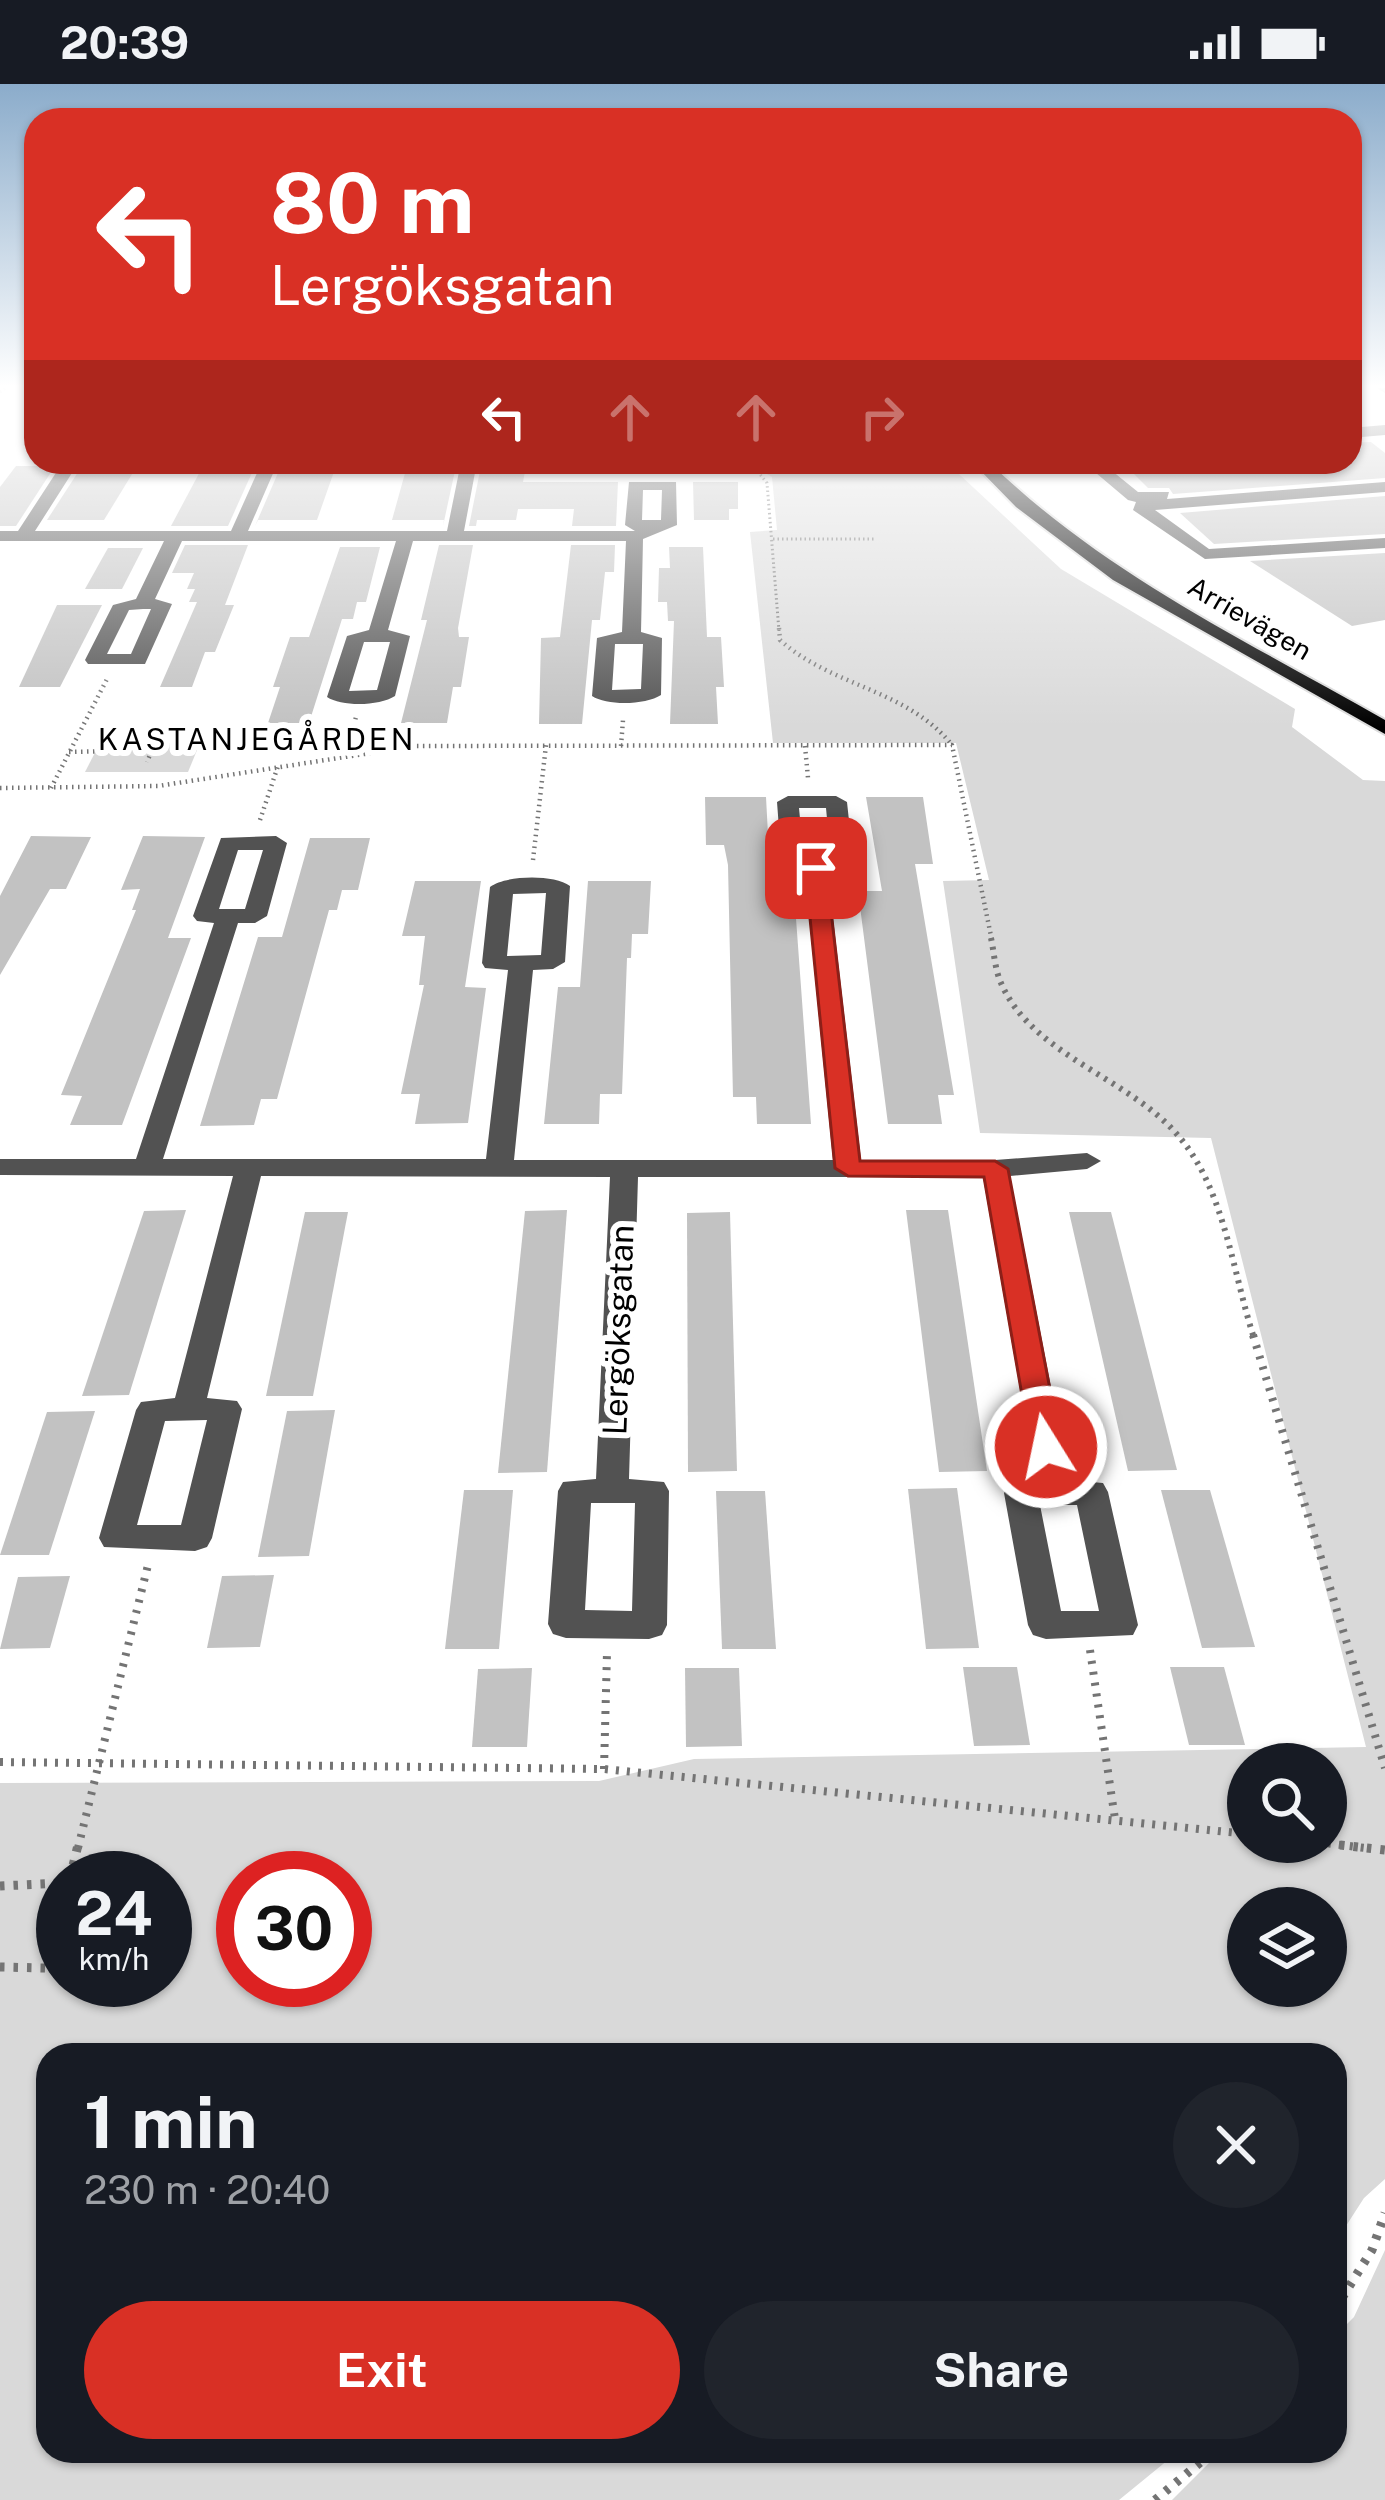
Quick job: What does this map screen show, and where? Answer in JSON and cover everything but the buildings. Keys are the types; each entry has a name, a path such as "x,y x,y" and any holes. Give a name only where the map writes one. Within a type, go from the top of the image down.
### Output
{"main road":[{"name":"Arrievägen","path":"1018,501 1069,541 1385,728"}],"street":[{"path":"23,536 46,501"},
{"path":"237,537 253,501"},
{"path":"454,536 462,501"},
{"path":"1195,501 1139,506 1205,554 1385,543"},
{"path":"0,536 644,531 631,638"},
{"path":"377,636 406,536"},
{"path":"142,604 175,537"},
{"path":"122,604 142,604 164,604 139,660 95,660 122,604"},
{"path":"356,636 377,636 400,637 385,696 338,697 356,636"},
{"path":"788,802 836,802 843,868 816,868 793,868 788,802"},
{"path":"229,843 276,843 255,916 228,916 205,916 229,843"},
{"path":"816,868 848,1168"},
{"path":"558,886 553,962 521,963 494,963 502,887 558,886"},
{"path":"147,1167 228,916"},
{"path":"499,1168 521,963"},
{"path":"0,1167 995,1169 1087,1161"},
{"path":"188,1409 249,1168"},
{"name":"Lergöksgatan","path":"612,1491 623,1168"},
{"path":"995,1169 1055,1493"},
{"path":"188,1409 226,1409 195,1538 116,1538 152,1410 188,1409"},
{"path":"575,1491 612,1491 652,1491 649,1624 566,1624 575,1491"},
{"path":"1091,1492 1120,1625 1046,1625 1022,1493 1055,1493 1091,1492"}],"path":[{"path":"768,501 780,640 814,669 925,717 952,745 1000,982 1010,1003 1041,1034 1162,1118 1199,1169 1296,1464 1385,1768"},
{"path":"773,539 876,539"},
{"path":"51,788 116,660"},
{"path":"346,754 362,697"},
{"path":"530,886 546,745"},
{"path":"0,788 158,786 416,746 952,745"},
{"path":"805,746 811,802"},
{"path":"69,752 152,750 147,762"},
{"path":"252,843 278,766"},
{"path":"75,1851 155,1538"},
{"path":"604,1769 607,1624"},
{"path":"1086,1625 1115,1819"},
{"path":"0,1762 604,1769 1227,1832"},
{"path":"1347,1846 1385,1850"},
{"path":"0,1886 36,1883"},
{"path":"0,1967 36,1969"},
{"path":"1347,2290 1372,2250 1385,2213"},
{"path":"1155,2500 1200,2463"}],"shaded area":[{"path":"774,501 988,501 1061,569 1295,709 1292,727 1363,780 1385,781 1385,2179 1364,2198 1347,2224 1347,2043 36,2043 36,2463 1164,2463 1119,2500 0,2500 0,1783 599,1781 694,1759 1227,1749 1227,1863 1347,1863 1347,1747 1366,1747 1211,1138 980,1133 943,881 989,880 956,743 773,743 750,532 777,530"},
{"path":"100,743 200,743 188,772 85,772"},
{"path":"1385,2250 1385,2500 1172,2500 1209,2463 1347,2463 1347,2324"}],"district":[{"name":"KASTANJEGÅRDEN","path":"257,739"}],"route":[{"path":"816,868 848,1168 995,1169 1046,1447"}]}
